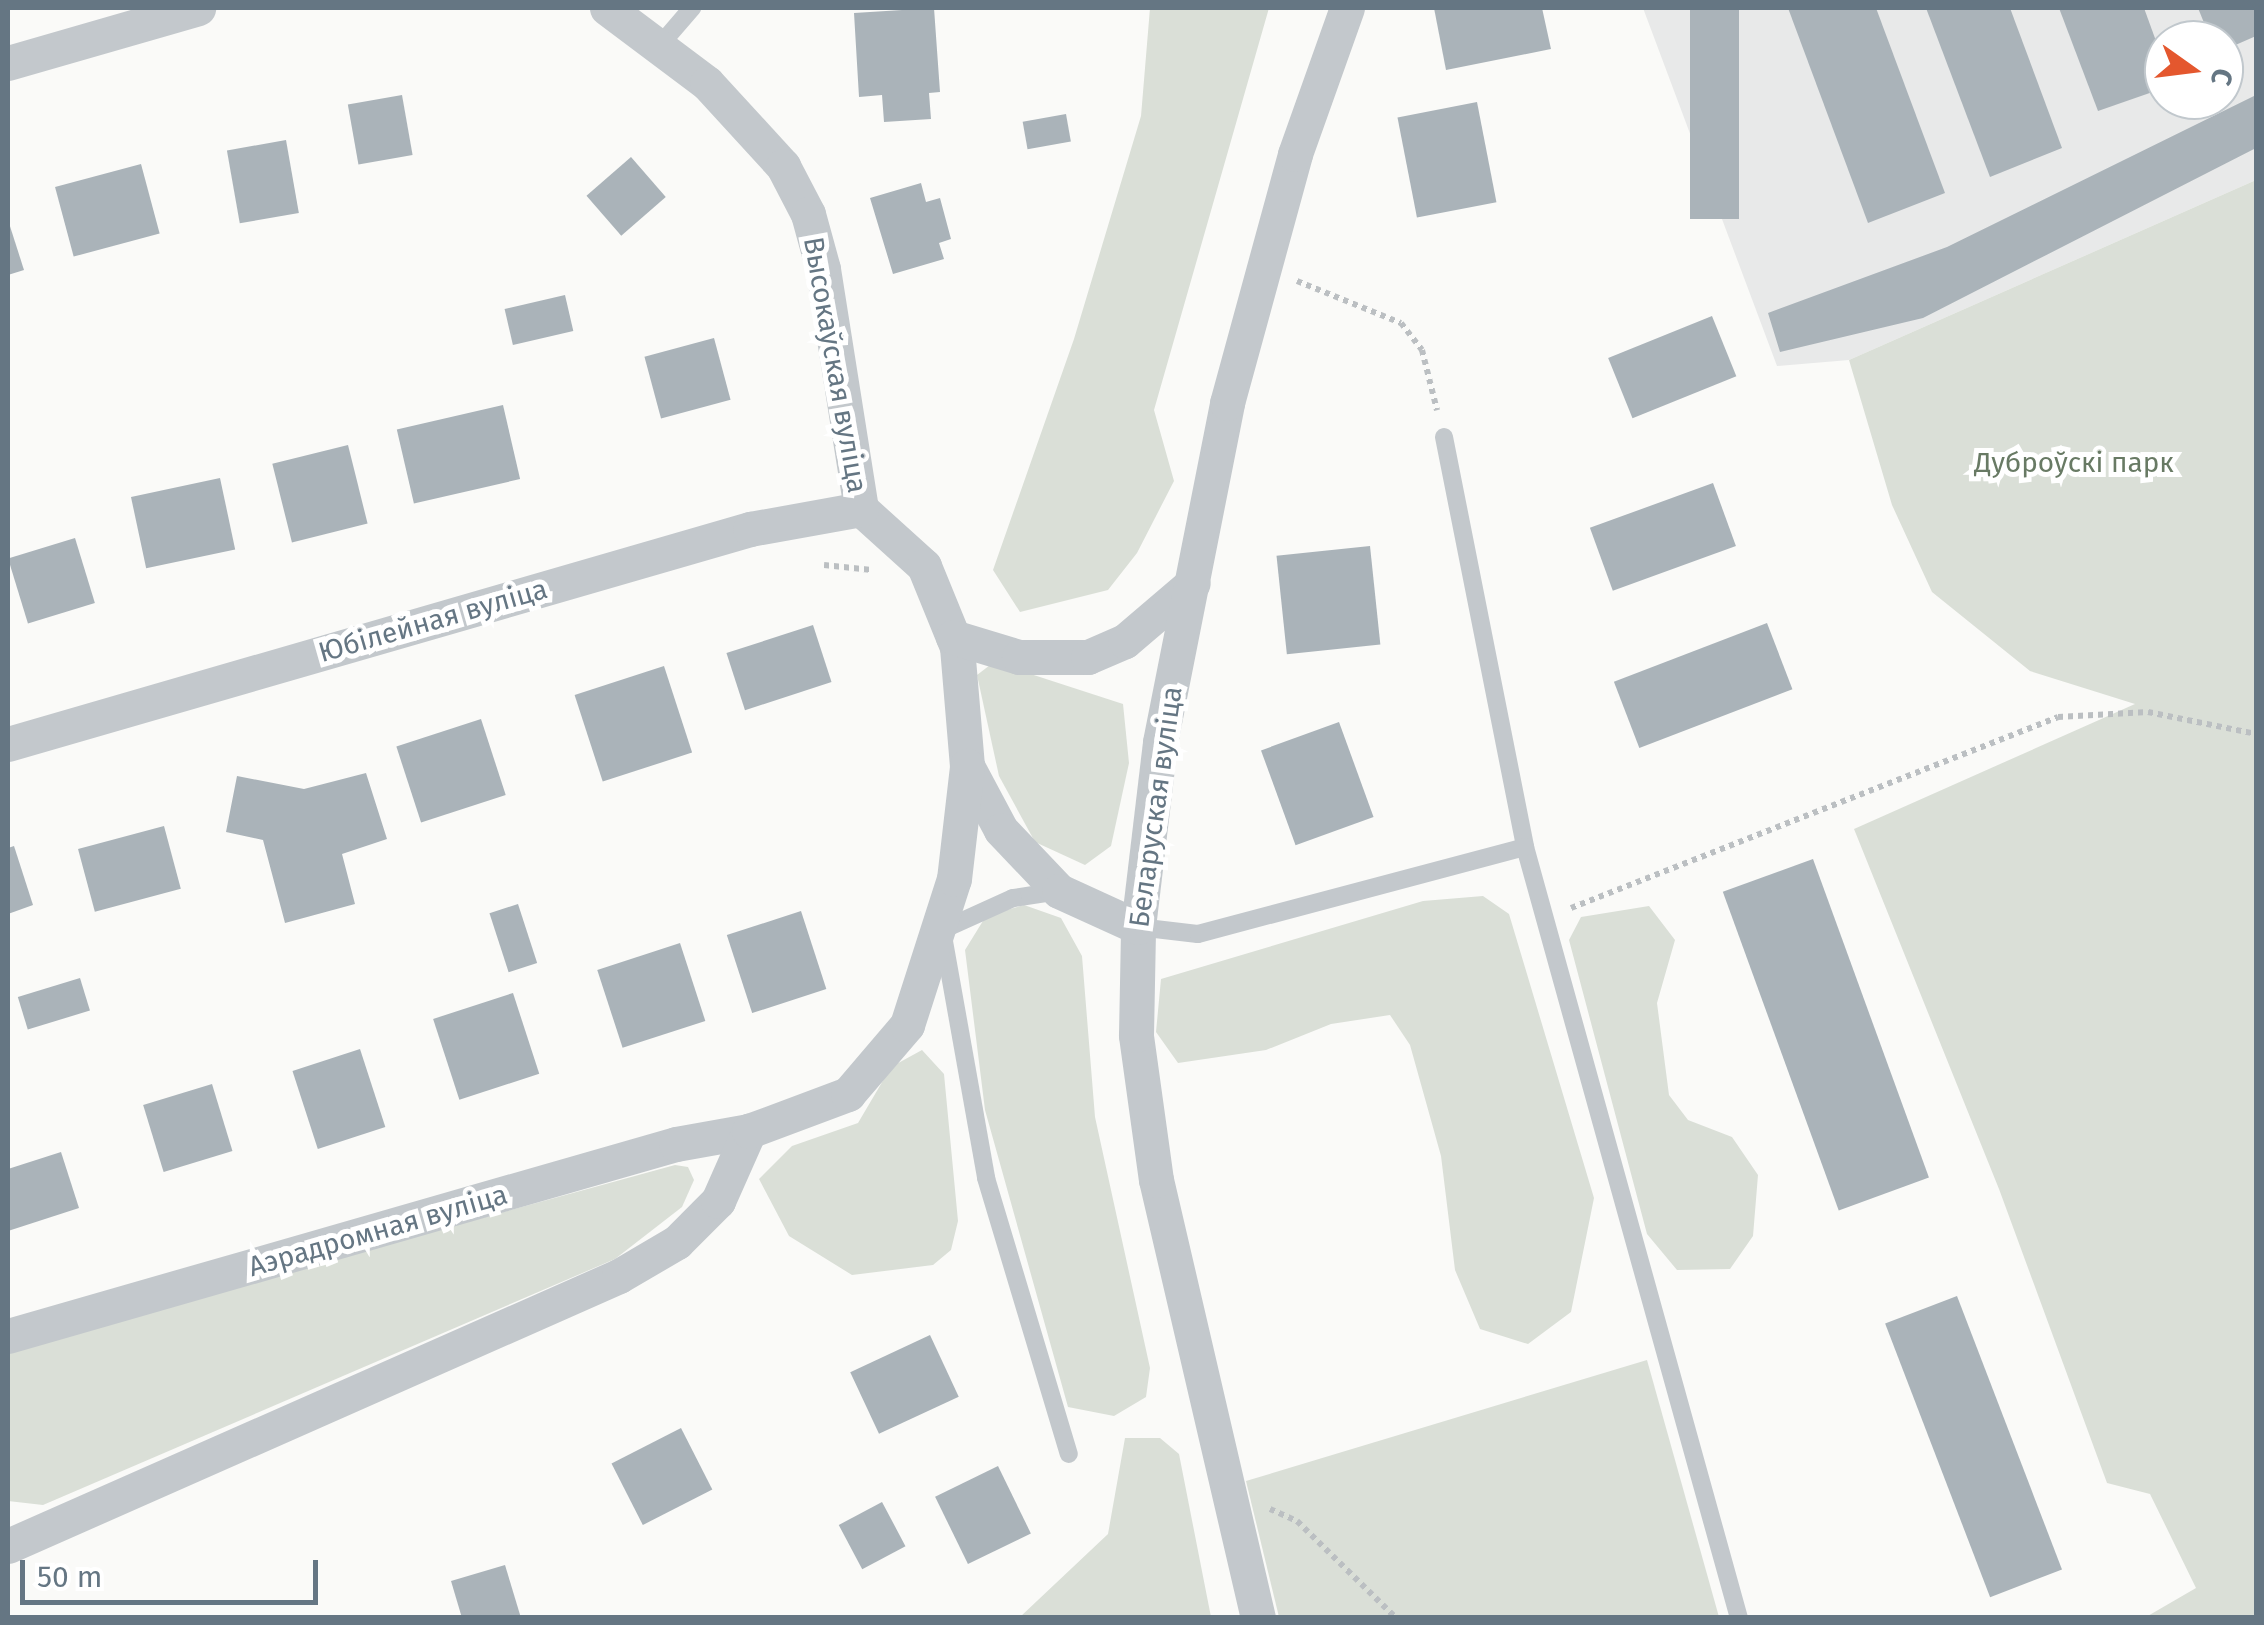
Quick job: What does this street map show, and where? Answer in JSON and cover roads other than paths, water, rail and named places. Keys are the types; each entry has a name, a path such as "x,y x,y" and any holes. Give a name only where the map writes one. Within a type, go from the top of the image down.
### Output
{"street":[{"path":"8,63 198,8"},
{"name":"Высокаўская вуліца","path":"607,8 660,44 747,123 784,166 808,214 861,509"},
{"name":"Беларуская вуліца","path":"1258,1618 1150,1143 1136,1035 1138,927 1160,742 1226,403 1264,268 1348,8"},
{"path":"861,509 924,566 953,636 967,766 1001,830 1058,891 1138,927"},
{"name":"Юбілейная вуліца","path":"8,744 750,530 861,509"},
{"path":"953,636 1019,657 1088,657 1125,641 1192,583"},
{"name":"Аэрадромная вуліца","path":"8,1336 676,1144 749,1132 824,1107 869,1077 907,1025 942,930 962,842 967,766"},
{"path":"8,1546 650,1260 718,1201 749,1132"}],"lane":[{"path":"660,44 692,8"},
{"path":"1444,437 1524,848 1740,1618"},
{"path":"1138,927 1198,934 1524,848"},
{"path":"1058,891 1012,898 942,930 986,1178 1069,1454"}],"park label":[{"name":"Дуброўскі парк","path":"2074,463"}]}
